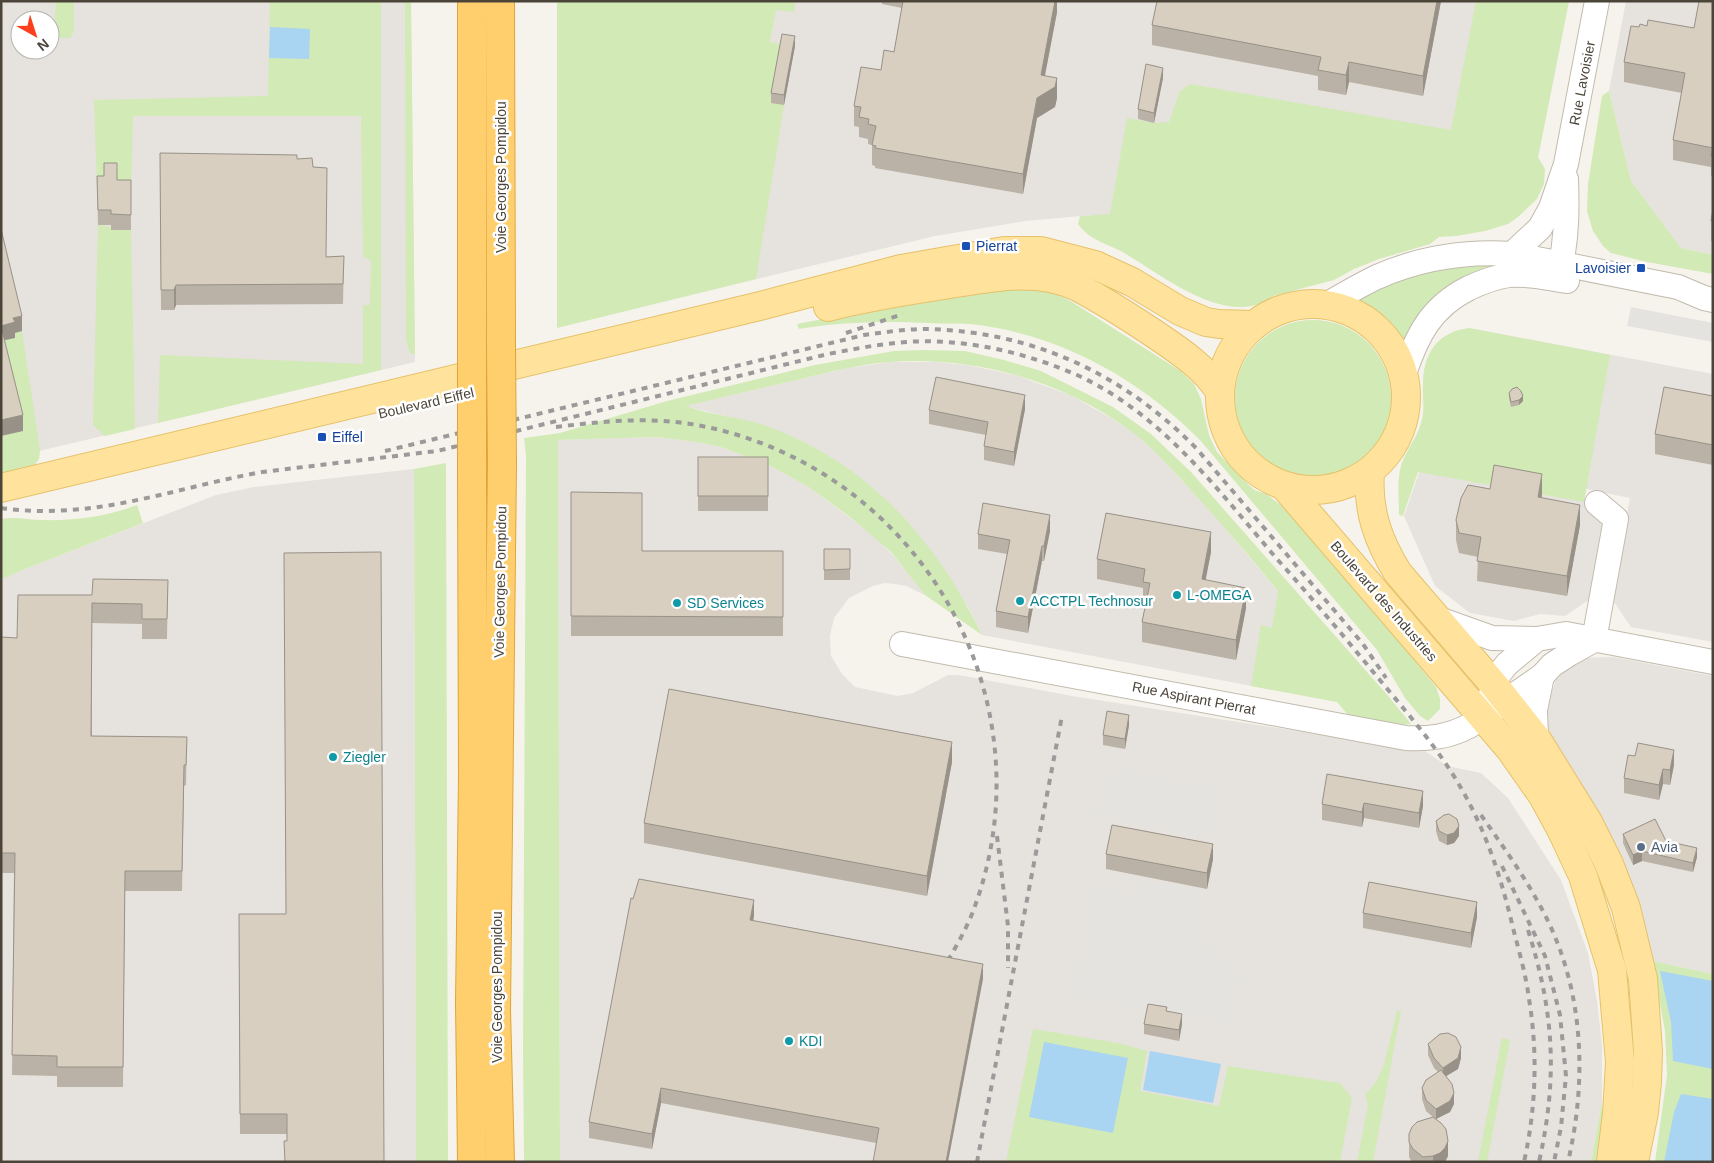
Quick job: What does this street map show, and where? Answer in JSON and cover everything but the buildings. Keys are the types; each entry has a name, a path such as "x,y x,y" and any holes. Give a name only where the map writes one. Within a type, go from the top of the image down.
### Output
{"highway":[{"name":"Voie Georges Pompidou","path":"472,1 473,776 470,1002 472,1162"},
{"name":"Voie Georges Pompidou","path":"500,1 502,464 496,1010 500,1162"}],"main road":[{"name":"Boulevard Eiffel","path":"1,488 750,308 901,269 1004,252 1041,251 1095,264 1132,282 1180,312 1206,322 1254,325"},
{"name":"Boulevard Eiffel","path":"1,506 850,301 1004,276 1045,277 1066,282 1106,303 1196,363 1210,377 1219,390"},
{"path":"1301,305 1326,305 1353,312 1376,328 1393,349 1404,374 1407,396 1405,418 1398,438 1370,472 1344,486 1334,488 1315,491 1285,487 1257,473 1235,450 1222,422 1219,390 1223,372 1230,354 1240,338 1254,325 1276,311 1301,305"},
{"name":"Boulevard des Industries","path":"1370,472 1370,507 1373,522 1380,541 1398,573 1500,692 1536,738 1588,822 1609,864 1626,908 1643,979 1648,1051 1644,1112 1634,1162"},
{"name":"Boulevard des Industries","path":"1285,487 1482,716 1526,771 1561,829 1583,876 1612,970 1620,1062 1617,1114 1611,1162"}],"street":[{"name":"Rue Lavoisier","path":"1511,265 1540,228 1551,208 1566,164 1598,1"},
{"name":"Rue Lavoisier","path":"1560,264 1567,223 1566,164"},
{"path":"1326,305 1378,277 1406,266 1452,255 1473,253 1539,276 1676,300 1708,299"},
{"path":"1404,374 1419,336 1430,318 1452,298 1511,265 1560,264 1678,287 1708,299"},
{"path":"1594,640 1616,518 1597,502"},
{"path":"1436,618 1492,638 1537,639 1566,634 1713,662"},
{"path":"1500,692 1498,674 1506,664 1537,639"},
{"path":"1482,716 1500,692 1542,676 1569,654 1594,640"},
{"name":"Rue Aspirant Pierrat","path":"902,644 1406,738 1428,739 1445,736 1456,732 1482,716"},
{"path":"1536,738 1535,710 1542,676"}],"shaded area":[{"path":"1,1 411,1 415,362 1,460"},
{"path":"598,1 1569,1 1536,168 1439,237 1092,215 1025,221 935,236 600,317"},
{"path":"1626,1 1713,1 1713,255 1681,248 1631,181 1609,91"},
{"path":"1631,307 1713,323 1713,342 1627,326"},
{"path":"1469,328 1713,374 1713,642 1631,627 1612,599 1630,498 1586,489 1584,502 1606,530 1593,597 1565,616 1540,614 1514,621 1470,613 1435,586 1404,516"},
{"path":"890,362 937,362 967,365 1015,375 1070,395 1134,433 1158,455 1206,506 1278,591 1337,702 982,635 967,605 832,458 800,440 763,425 685,406 848,368"},
{"path":"655,437 721,447 767,464 807,486 868,531 891,553 916,583 925,595 906,586 895,584 885,583 873,586 849,598 834,618 830,636 831,656 842,674 855,687 898,696 913,693 948,675 959,675 1072,696 1425,751 1447,766 1481,773 1508,798 1561,880 1588,953 1597,1001 1602,1045 1602,1102 1591,1162 560,1162 558,440"},
{"path":"414,469 416,1162 1,1162 1,580 216,495 254,487"},
{"path":"1613,657 1713,676 1713,974 1652,961 1548,728 1546,710 1556,679 1581,658"},
{"path":"1121,768 1229,789 1214,839 1092,816 1101,777"},
{"path":"1141,879 1208,891 1198,937 1246,974 1234,1026 1073,997 1087,884 1138,892"}],"green space":[{"path":"56,1 74,1 74,31 70,38 60,38 60,10 55,10"},
{"path":"270,1 381,1 381,370 158,423 160,355 363,364 363,305 370,305 371,261 363,256 361,116 133,116 131,195 97,191 94,100 268,96"},
{"path":"405,1 411,1 415,354 409,351 406,338"},
{"path":"557,1 796,1 794,12 776,10 770,42 782,44 784,105 756,279 557,328"},
{"path":"1476,1 1569,1 1538,157 1545,169 1544,184 1537,199 1508,224 1485,231 1439,237 1430,244 1379,259 1354,269 1334,280 1273,296 1265,302 1256,305 1240,307 1223,305 1188,292 1119,250 1094,239 1078,224 1080,216 1110,214 1127,118 1154,123 1169,122 1180,91 1190,84 1451,130"},
{"path":"1609,91 1631,181 1681,248 1713,255 1713,274 1647,262 1611,253 1603,246 1593,231 1587,211 1588,184 1602,96"},
{"path":"98,225 131,230 135,429 105,436 93,425"},
{"path":"1514,261 1404,344 1381,320 1355,302 1388,283 1464,262"},
{"path":"1040,285 1072,302 1182,372 1194,384 1201,399 1209,435 1217,452 1254,490 1266,494 1290,512 1436,687 1440,699 1440,709 1428,721 1420,716 1405,698 1377,650 1200,440 1151,397 1123,378 1065,348 1034,337 1002,329 970,324 895,322 847,323 799,329 797,324 979,290"},
{"path":"1305,320 1321,320 1336,323 1350,329 1363,337 1374,348 1388,375 1391,398 1390,413 1382,435 1374,448 1363,459 1336,473 1321,476 1305,476 1290,473 1276,467 1263,459 1252,448 1238,421 1235,406 1235,390 1238,375 1244,361 1252,348 1263,337 1290,323"},
{"path":"1469,328 1610,355 1584,502 1418,472 1403,516 1399,515 1398,486 1401,464 1421,424 1424,374 1429,354 1434,346 1448,334"},
{"path":"22,331 40,451 39,459 30,472 1,478 1,436 25,430 25,428 22,429 1,337"},
{"path":"894,351 965,351 1041,371 1113,407 1151,434 1191,472 1411,724 1393,725 1348,715 1337,702 1251,686 1261,625 1272,628 1278,591 1204,505 1168,465 1144,442 1106,414 1048,386 986,368 954,363 890,362 845,369 686,406 764,425 801,440 835,459 866,482 920,536 964,600 982,635 925,595 891,552 850,517 807,486 767,464 721,447 656,437 558,440 560,1162 524,1162 526,455 524,438 560,433 667,401 815,365"},
{"path":"446,463 448,1162 416,1162 414,469"},
{"path":"137,505 143,523 1,580 1,519 80,519 103,515"},
{"path":"1652,961 1713,974 1713,1162 1655,1162 1667,1075 1665,1031"},
{"path":"1397,1011 1401,1011 1373,1162 1357,1162 1368,1105 1365,1095 1376,1082 1384,1065"},
{"path":"1033,1029 1118,1043 1147,1051 1140,1091 1219,1106 1228,1066 1340,1083 1352,1098 1340,1162 1006,1162"},
{"path":"1502,1038 1510,1040 1487,1162 1478,1162"},
{"path":"1602,1102 1603,1124 1598,1162 1591,1162"}],"water":[{"path":"270,27 310,29 309,59 269,58"},
{"path":"1660,971 1713,981 1713,1069 1673,1061 1671,1022"},
{"path":"1044,1042 1128,1058 1113,1133 1029,1117"},
{"path":"1150,1051 1221,1064 1213,1103 1143,1090"},
{"path":"1681,1094 1713,1099 1713,1162 1664,1162 1674,1112"}],"railway":[{"path":"846,333 903,314"},
{"path":"385,451 864,335 928,329 967,332 1004,338 1040,348 1074,362 1107,379 1138,399 1168,422 1196,448 1363,644 1386,678"},
{"path":"492,437 828,354 876,345 906,342 950,342 1015,353 1077,375 1108,391 1162,432 1210,481 1329,619 1434,746 1472,807 1496,866 1528,990 1535,1060 1531,1121 1524,1162"},
{"path":"556,427 647,420 684,423 702,426 780,451 849,491 906,544 950,607 981,678 995,755 993,834 972,914 947,962"},
{"path":"1,508 36,511 101,507 262,472 437,451 499,436"},
{"path":"977,1162 1062,716"},
{"path":"1481,815 1539,904 1559,946 1568,976 1575,1006 1579,1068 1578,1100 1568,1162"},
{"path":"997,836 1008,926 1008,968"},
{"path":"1502,866 1545,956 1560,1015 1566,1076 1561,1127 1554,1162"},
{"path":"1528,930 1543,989 1550,1045 1549,1101 1539,1162"}],"place":[{"name":"Pierrat","path":"966,246"},
{"name":"Lavoisier","path":"1641,268"},
{"name":"Eiffel","path":"322,437"},
{"name":"L-OMEGA","path":"1177,595"},
{"name":"ACCTPL Technosur","path":"1020,601"},
{"name":"SD Services","path":"677,603"},
{"name":"Ziegler","path":"333,757"},
{"name":"Avia","path":"1641,847"},
{"name":"KDI","path":"789,1041"}]}
